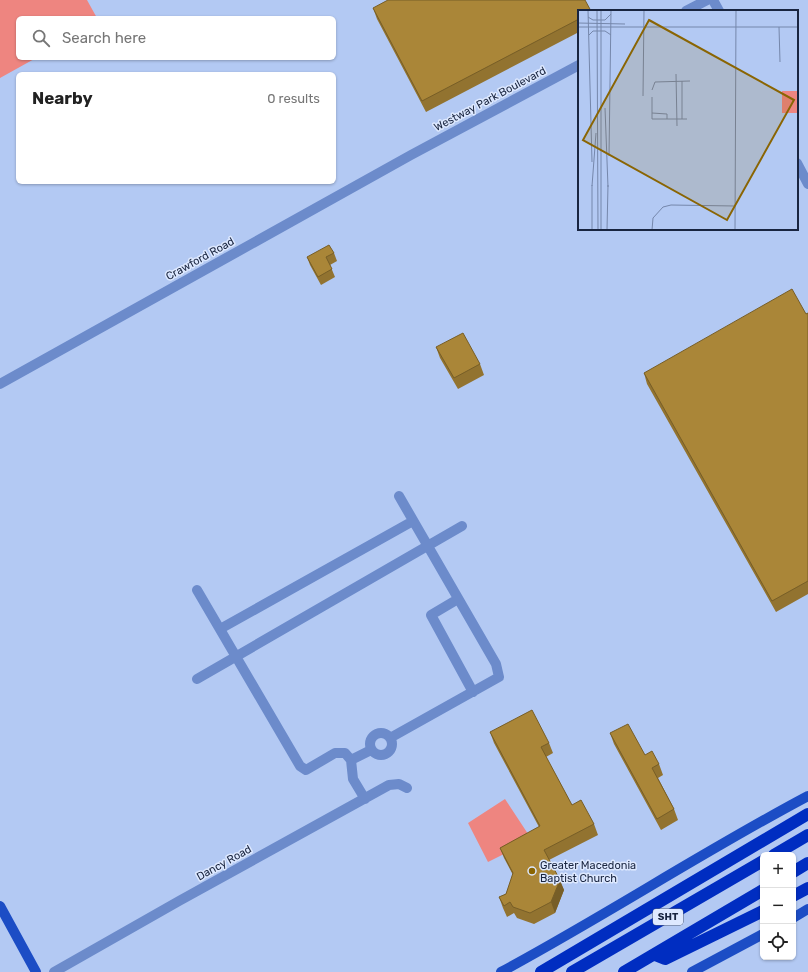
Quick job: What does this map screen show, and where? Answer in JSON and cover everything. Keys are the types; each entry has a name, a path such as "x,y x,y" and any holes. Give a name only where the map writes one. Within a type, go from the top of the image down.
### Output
{"highway":[{"path":"541,972 808,814"},
{"path":"779,852 808,835"},
{"path":"796,870 808,863"},
{"name":"SHT","path":"572,972 760,864"},
{"path":"796,894 808,888"},
{"name":"SHT","path":"624,972 760,892"},
{"path":"655,955 665,959 760,912"}],"main road":[{"path":"501,972 546,948 698,858 808,796"},
{"path":"0,906 36,972"},
{"path":"796,916 808,909"},
{"path":"692,972 760,936"}],"street":[{"path":"688,10 707,0"},
{"path":"713,0 718,10"},
{"name":"Westway Park Boulevard","path":"411,155 578,66"},
{"name":"Crawford Road","path":"0,384 411,155"},
{"path":"798,165 808,184"},
{"path":"390,738 499,677 496,664 399,496"},
{"path":"220,629 413,521"},
{"path":"197,679 462,526"},
{"path":"197,590 300,766 306,770 335,753 346,753 351,760 353,779 365,799"},
{"path":"458,599 431,615 473,692"},
{"path":"384,733 390,738 392,745 386,754 380,755 371,750 370,742 373,736 384,733"},
{"path":"351,760 371,750"},
{"name":"Dancy Road","path":"54,972 389,785 398,784 407,788"}],"shaded area":[{"path":"0,0 87,0 96,16 16,16 16,60 32,60 0,78"},
{"path":"505,799 532,840 488,862 468,823"}],"building":[{"path":"388,0 585,0 590,10 578,10 578,20 422,101 373,8"},
{"path":"329,245 334,253 326,257 332,269 318,277 307,257"},
{"path":"792,289 806,314 808,313 808,581 772,601 644,373"},
{"path":"463,333 480,364 454,378 436,347"},
{"path":"532,710 549,743 541,747 572,805 581,800 594,824 544,850 560,880 551,902 530,913 513,907 510,902 504,906 499,897 506,894 513,873 500,848 540,826 490,732"},
{"path":"628,724 645,755 652,751 659,764 652,768 674,809 657,819 610,733"}],"place":[{"name":"Greater Macedonia Baptist Church","path":"532,871"}]}
